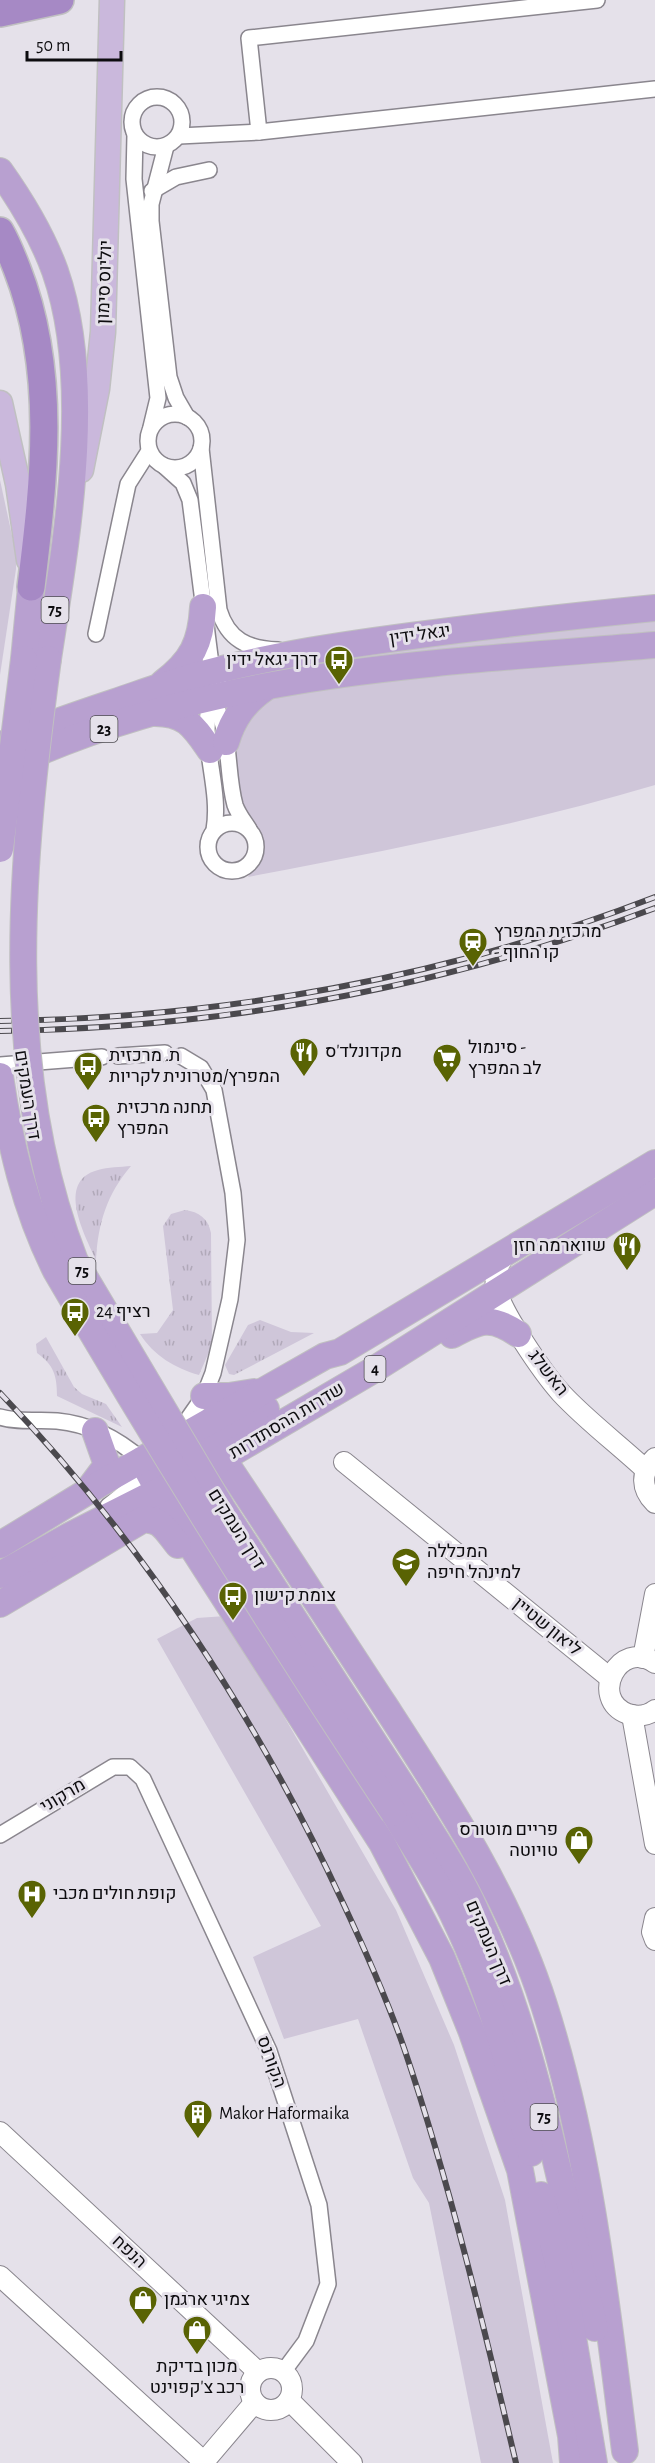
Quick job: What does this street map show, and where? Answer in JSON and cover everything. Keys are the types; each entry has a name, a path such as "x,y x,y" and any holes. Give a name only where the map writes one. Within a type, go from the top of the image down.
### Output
{"highway":[{"path":"0,13 60,0"},
{"name":"דרך העמקים","path":"0,171 42,240 55,272 70,336 75,417 71,487 63,561 36,659 0,849"},
{"path":"0,231 24,287 33,321 43,391 42,483 31,587"},
{"name":"דרך העמקים","path":"31,587 36,659 14,957 21,1065 33,1139 47,1193 61,1233 75,1261 403,1807 456,1920 474,1962 523,2119 566,2295 594,2463"},
{"path":"203,607 199,638 188,661 150,702 188,722 218,746 240,711 265,688"},
{"name":"יגאל ידין","path":"220,686 242,665 320,649 511,623 655,608"},
{"name":"יגאל ידין","path":"150,702 187,678 220,686 265,688 365,670 655,645"},
{"name":"23","path":"0,746 47,726 220,686"},
{"name":"23","path":"0,771 150,702"},
{"name":"דרך העמקים","path":"0,1076 19,1176 41,1241 56,1271 234,1568 476,1911 511,2001 549,2137 626,2457"},
{"name":"שדרות ההסתדרות","path":"0,1575 71,1534 161,1466 274,1386 325,1356 339,1352 655,1162"},
{"name":"שדרות ההסתדרות","path":"0,1545 82,1496 161,1466 250,1442 370,1372 655,1192"},
{"path":"370,1372 426,1350 475,1322 497,1322 518,1334"},
{"path":"339,1352 333,1362 217,1451 161,1466 201,1558 376,1833 407,1887 442,1958 501,2110 520,2170 571,2436 573,2463"},
{"path":"204,1396 240,1395 274,1386"},
{"path":"82,1496 107,1468 106,1456 95,1431"},
{"path":"250,1442 246,1452 246,1468 261,1515"},
{"path":"217,1451 443,1796 516,1931 544,2003 565,2078 585,2173 626,2457"},
{"path":"0,1604 142,1520 154,1519 159,1522 178,1546 201,1558"},
{"path":"525,2197 566,2295"}],"main road":[{"name":"יוליוס סימון","path":"63,561 97,389 103,332 112,0"},
{"path":"0,403 18,484 31,587"}],"street":[{"path":"259,132 249,38 597,0"},
{"path":"179,136 259,132 655,89"},
{"path":"135,135 150,147 166,146 179,136 182,128 180,111 167,99 158,97 142,102 136,108 132,123 135,135 134,179 158,398 147,443 154,458 183,483 190,500 203,607 220,686 222,719 218,746 214,830 209,840 209,854 217,866 232,871 246,867 255,856 256,842 234,802 218,746"},
{"path":"166,146 151,204 166,359 172,387 187,417 200,429 219,610 223,624 240,641 255,647 277,650 320,649"},
{"path":"137,210 143,199 176,177 209,170"},
{"path":"152,427 157,420 171,414 187,417"},
{"path":"164,466 177,468 186,466 194,461 201,448"},
{"path":"96,634 128,484 149,451"},
{"path":"214,830 234,822 249,829"},
{"path":"0,1065 110,1056 173,1054 201,1068 214,1090 225,1147 236,1229 235,1270 228,1314 213,1373 204,1396 161,1466 95,1431 57,1421 13,1420 0,1417"},
{"path":"497,1291 497,1268 506,1253"},
{"name":"האשלג","path":"497,1291 518,1334 561,1392 650,1464"},
{"name":"ליאון שטיין","path":"344,1462 610,1678"},
{"path":"650,1464 645,1487 655,1503"},
{"path":"655,1594 649,1661 635,1658 620,1664 610,1678 609,1687 616,1705 632,1715 642,1716 655,1710"},
{"path":"632,1715 655,1844"},
{"name":"מרקוני","path":"0,1834 113,1767 130,1767"},
{"name":"הקורנס","path":"130,1767 143,1779 269,2051 319,2205 328,2284 306,2341 283,2372"},
{"path":"655,1918 652,1932 655,1940"},
{"name":"הנפח","path":"0,2132 258,2372"},
{"path":"0,2276 203,2463 254,2403"},
{"path":"270,2368 283,2372 291,2382 292,2394 285,2406 272,2411 265,2410 254,2403 249,2390 250,2383 258,2372 270,2368"},
{"path":"289,2400 352,2463"}],"green space":[{"path":"0,480 16,554 16,569 0,675"},
{"path":"655,617 655,634 228,683 235,676 321,656"},
{"path":"655,654 655,785 503,825 248,877 258,860 261,843 259,835 243,810 233,749 243,721 268,700 285,694 338,684"},
{"path":"131,1166 116,1187 105,1210 96,1260 80,1223 76,1197 78,1185 85,1176 98,1170"},
{"path":"185,1210 195,1212 202,1217 208,1223 211,1233 212,1345 199,1375 182,1369 158,1355 140,1334 157,1333 173,1310 163,1226 171,1214"},
{"path":"260,1320 291,1332 314,1333 234,1375 229,1374 225,1365 248,1325"},
{"path":"46,1337 74,1387 82,1394 106,1404 122,1427 57,1396 51,1367 37,1353 36,1344"},
{"path":"226,1616 396,1910 454,2045 505,2200 553,2463 481,2463 429,2203 413,2178 358,2019 284,2039 253,1957 321,1926 157,1639 197,1618"}],"railway":[{"path":"0,1021 167,1012 250,1002 333,988 415,971 496,950 655,897"},
{"path":"0,1031 167,1022 250,1012 333,998 415,981 496,960 576,936 655,908"},
{"path":"0,1393 101,1509 148,1570 192,1634 234,1699 273,1766 343,1903 390,2011 421,2099 465,2254 516,2463"}],"place":[{"name":"דרך יגאל ידין","path":"339,686"},
{"name":"מרכזית המפרץ - קו החוף","path":"473,968"},
{"name":"מקדונלד'ס","path":"304,1078"},
{"name":"סינמול - לב המפרץ","path":"447,1084"},
{"name":"ת. מרכזית המפרץ/מטרונית לקריות","path":"88,1092"},
{"name":"תחנה מרכזית המפרץ","path":"96,1144"},
{"name":"שווארמה חזן","path":"627,1272"},
{"name":"רציף 24","path":"75,1338"},
{"name":"המכללה למינהל חיפה","path":"406,1588"},
{"name":"צומת קישון","path":"233,1622"},
{"name":"פריים מוטורס טויוטה","path":"579,1866"},
{"name":"קופת חולים מכבי","path":"32,1920"},
{"name":"Makor Haformaika","path":"198,2140"},
{"name":"צמיגי ארגמן","path":"143,2326"},
{"name":"מכון בדיקת רכב צ'קפוינט","path":"197,2356"}]}
